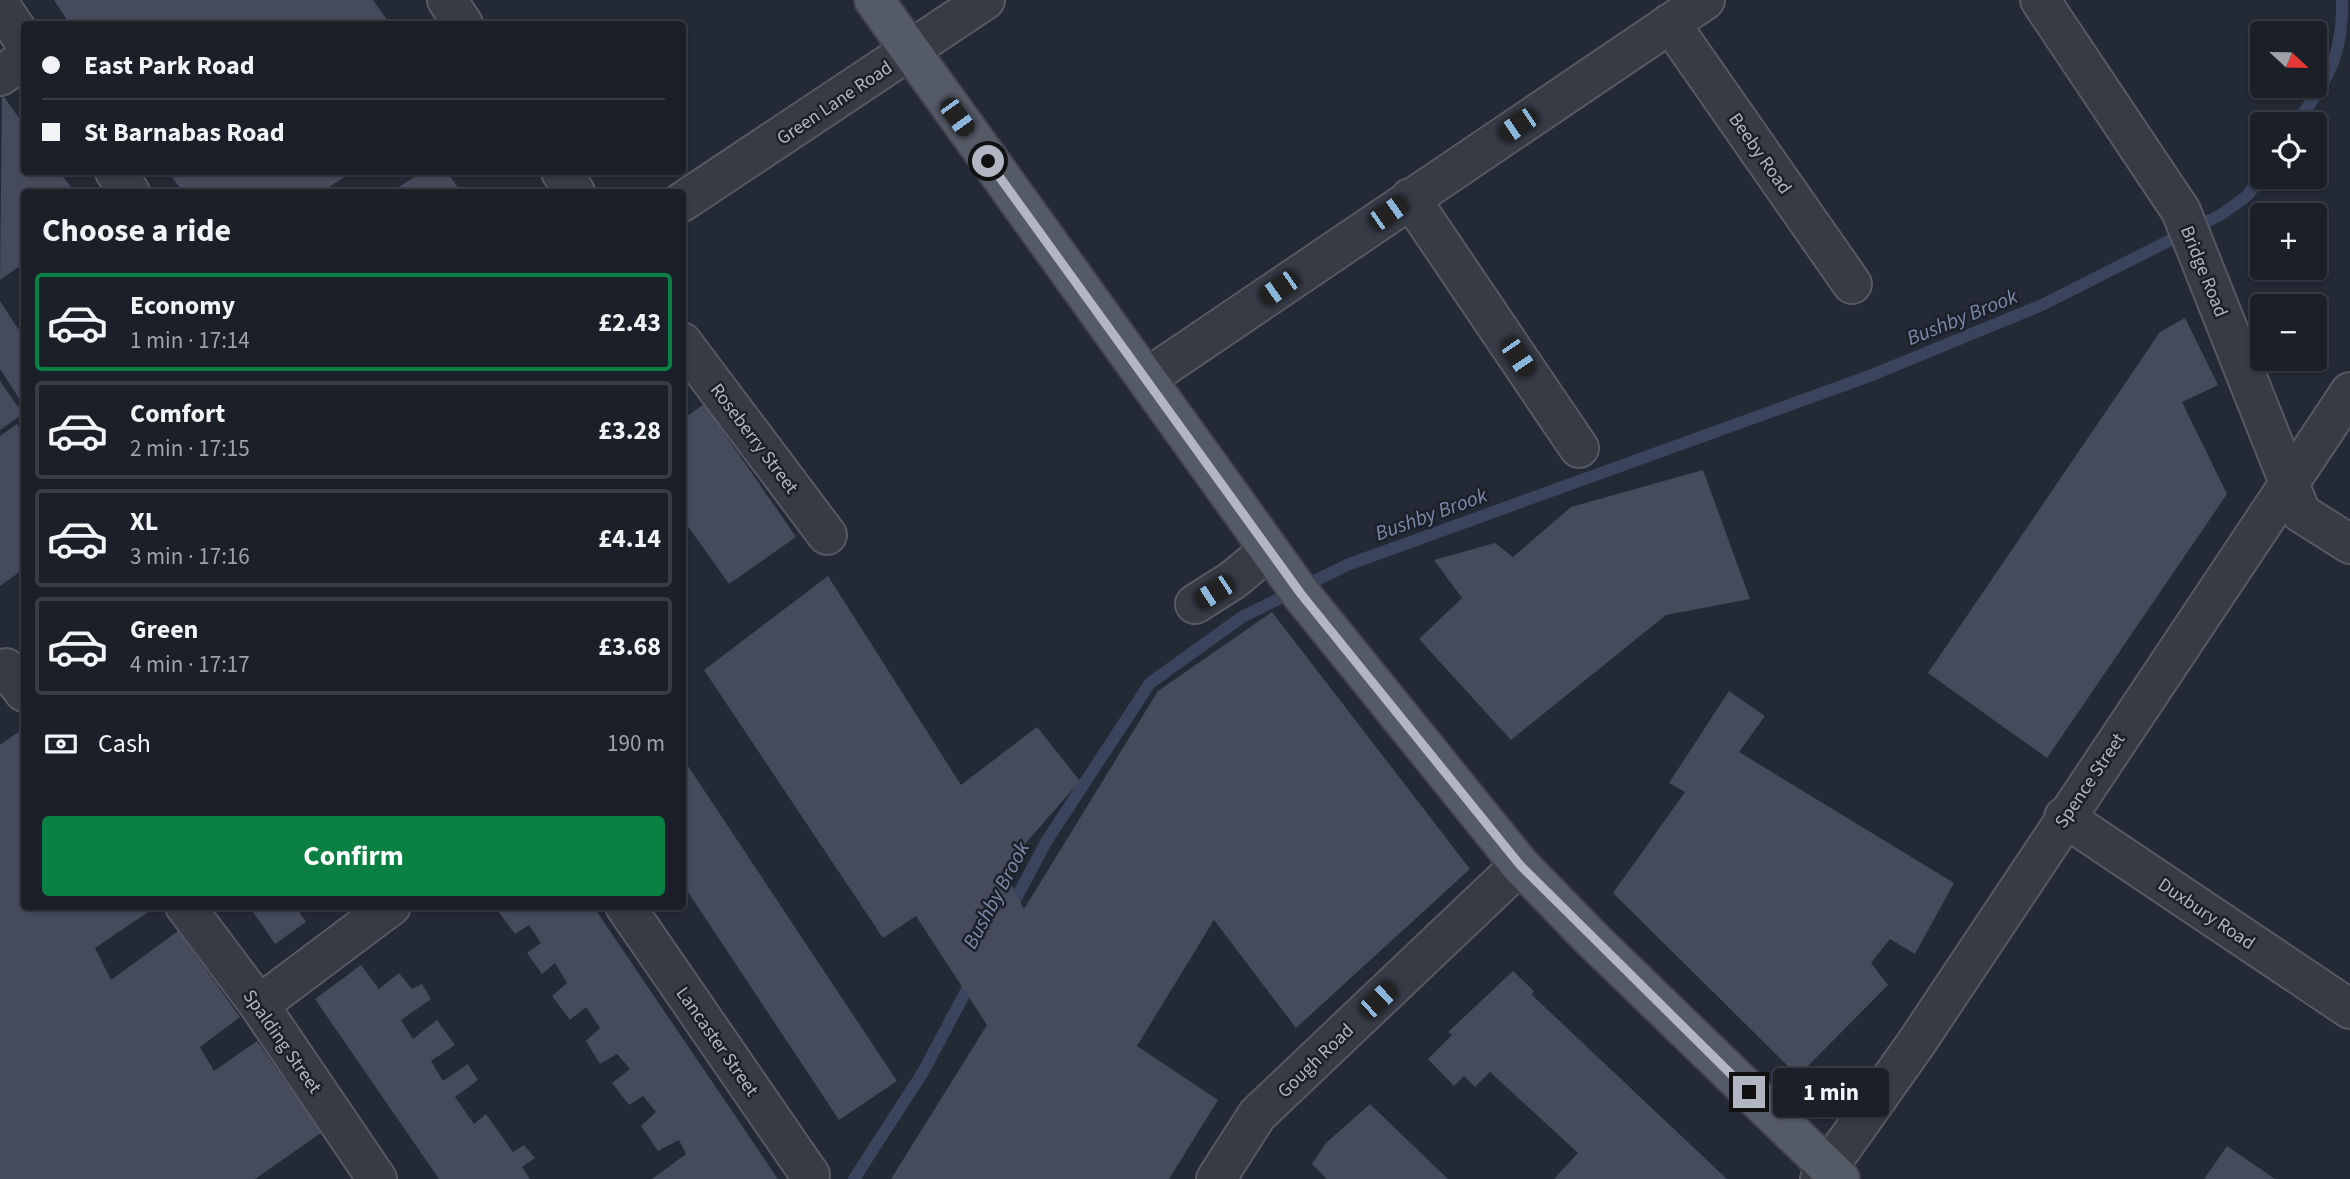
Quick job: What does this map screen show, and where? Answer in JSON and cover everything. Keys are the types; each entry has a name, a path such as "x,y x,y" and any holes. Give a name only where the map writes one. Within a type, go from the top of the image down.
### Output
{"main road":[{"path":"874,0 1284,571 1520,865 1829,1175"}],"street":[{"path":"447,0 461,21"},
{"name":"Green Lane Road","path":"686,199 985,0"},
{"path":"1147,378 1705,0"},
{"name":"Bridge Road","path":"2040,0 2181,211 2301,513 2350,544"},
{"path":"0,5 21,36"},
{"name":"Beeby Road","path":"1670,23 1852,284"},
{"path":"0,76 21,61"},
{"path":"1410,198 1579,448"},
{"name":"Roseberry Street","path":"686,347 827,535"},
{"name":"Spence Street","path":"1829,1175 2064,817 2350,392"},
{"path":"1195,604 1233,580 1284,571"},
{"name":"Duxbury Road","path":"2064,817 2350,1009"},
{"name":"Gough Road","path":"1216,1179 1257,1115 1520,865"},
{"name":"Spalding Street","path":"188,910 258,1005 377,1179"},
{"path":"258,1005 386,910"},
{"name":"Lancaster Street","path":"628,910 810,1175"}],"building":[{"path":"54,0 373,0 388,21 68,21"},
{"path":"2,94 21,121 21,175 61,175 73,189 21,189 21,265 0,280"},
{"path":"170,175 347,175 326,189 181,189"},
{"path":"417,175 449,175 459,189 396,189"},
{"path":"0,301 21,333 21,401 0,369"},
{"path":"2185,318 2218,385 2182,402 2227,494 2047,758 1928,673 2160,332"},
{"path":"0,381 21,411 21,415 0,430"},
{"path":"704,404 796,537 729,584 686,524 686,417"},
{"path":"17,424 21,430 21,571 0,586 0,436"},
{"path":"1703,470 1750,599 1666,615 1511,740 1419,639 1462,598 1434,560 1495,543 1513,557 1571,507"},
{"path":"828,576 961,785 1037,727 1080,781 1003,869 1024,909 1158,691 1272,612 1470,869 1296,1028 1214,920 1137,1046 1218,1100 1169,1179 891,1179 987,1025 916,916 883,938 704,670"},
{"path":"1729,691 1765,716 1739,752 1954,883 1915,954 1890,939 1871,963 1888,985 1798,1076 1613,893 1685,792 1669,783"},
{"path":"21,730 21,910 151,910 95,948 111,980 178,931 240,1017 200,1047 214,1071 257,1041 321,1133 255,1179 0,1179 0,745"},
{"path":"686,763 897,1081 839,1120 686,889"},
{"path":"252,910 298,910 306,922 275,944"},
{"path":"497,910 596,910 778,1179 652,1179 686,1154 679,1140 658,1151 641,1126 656,1112 643,1096 629,1105 612,1083 630,1069 617,1054 600,1064 586,1041 600,1028 586,1007 570,1020 552,996 567,983 555,963 542,974 527,953 541,943 529,925 515,934"},
{"path":"361,965 379,989 399,973 412,989 422,984 431,999 401,1020 413,1039 437,1020 455,1045 431,1061 443,1081 468,1064 478,1080 455,1097 474,1124 486,1114 513,1152 524,1145 535,1158 522,1167 530,1179 439,1179 315,999"},
{"path":"1513,971 1534,991 1532,995 1727,1179 1554,1179 1578,1153 1490,1072 1475,1087 1464,1076 1454,1086 1428,1059 1452,1035 1448,1032"},
{"path":"1370,1104 1448,1179 1327,1179 1312,1164 1326,1143"},
{"path":"2227,1146 2275,1179 2204,1179"}],"waterway":[{"name":"Bushby Brook","path":"2304,112 2325,80 2336,52 2342,20 2342,0"},
{"name":"Bushby Brook","path":"1010,910 1046,842 1150,683 1242,617 1347,565 1872,375 2042,305 2222,214 2252,189"},
{"name":"Bushby Brook","path":"854,1179 923,1072 973,978"}],"route":[{"path":"988,161 1301,594 1520,865 1749,1092"}]}
